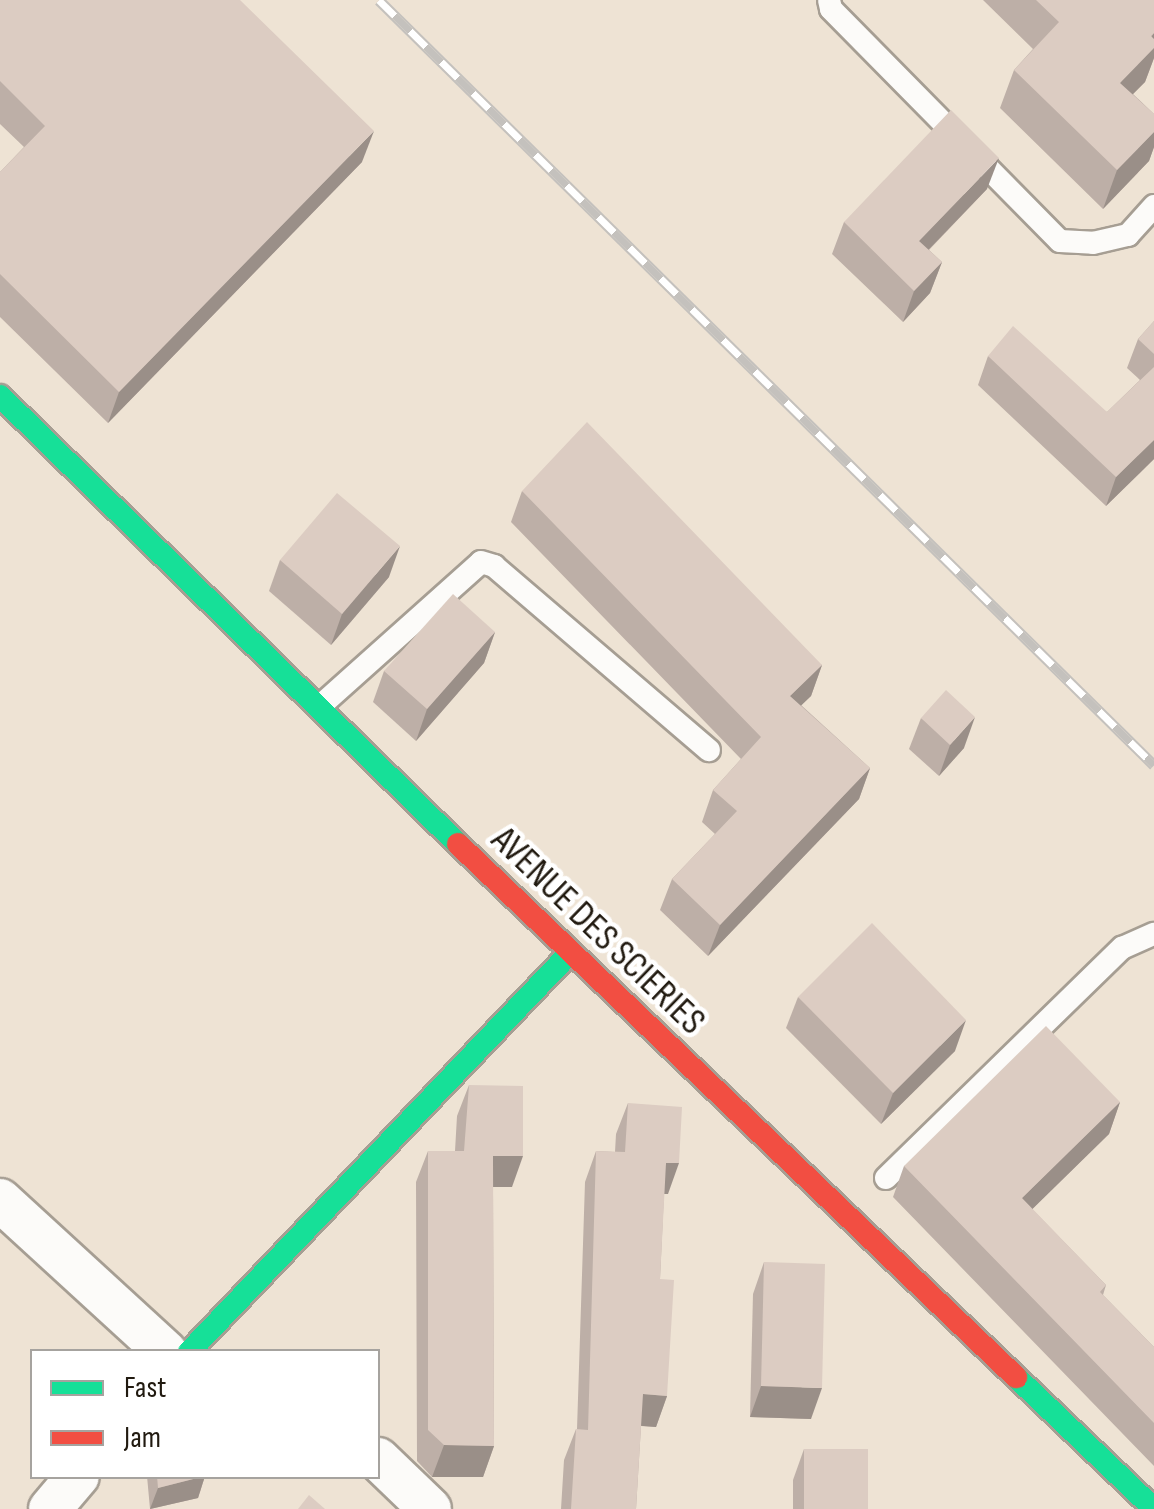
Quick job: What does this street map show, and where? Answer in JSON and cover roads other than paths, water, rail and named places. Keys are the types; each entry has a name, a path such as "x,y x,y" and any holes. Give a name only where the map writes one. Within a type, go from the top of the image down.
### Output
{"street":[{"name":"AVENUE DES SCIERIES","path":"0,396 570,953 1154,1509"},
{"path":"192,1349 570,953"},
{"path":"0,1200 163,1349"},
{"path":"1082,1444 1126,1509"},
{"path":"380,1462 430,1509"},
{"path":"50,1509 75,1479"}],"lane":[{"path":"829,0 831,10 1060,241 1093,243 1128,235 1154,206"},
{"path":"319,708 481,562 494,566 710,750"},
{"path":"886,1178 1122,948 1154,934"}],"railway":[{"path":"379,0 1154,765"}]}
